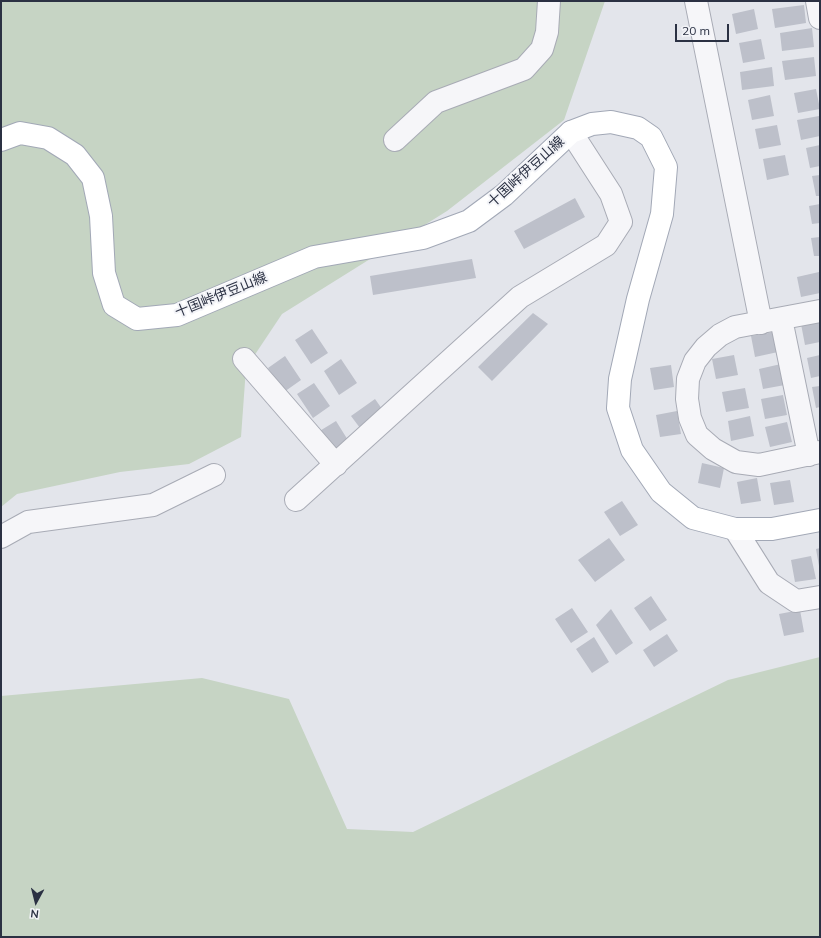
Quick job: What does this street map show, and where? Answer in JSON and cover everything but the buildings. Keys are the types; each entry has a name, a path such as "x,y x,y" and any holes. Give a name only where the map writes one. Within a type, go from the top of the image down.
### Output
{"main road":[{"name":"十国峠伊豆山線","path":"1,140 20,133 48,138 76,155 93,178 101,216 104,273 114,305 137,319 177,315 314,257 423,238 469,221 504,195 571,132 592,124 611,122 638,128 651,137 666,167 662,214 636,306 620,379 618,408 632,450 661,492 693,518 735,529 772,529 820,520"}],"street":[{"path":"395,140 436,102 524,69 542,49 547,32 549,1"},
{"path":"696,1 771,321 815,453 759,464 736,462 713,449 697,435 690,418 687,399 688,379 695,361 706,347 720,335 735,327 771,321 820,311"},
{"path":"817,1 820,18"},
{"path":"296,500 520,297 606,245 621,222 611,194 571,132"},
{"path":"244,359 336,464"},
{"path":"1,537 28,522 153,505 214,474"},
{"path":"735,529 769,583 796,602 820,597"}],"green space":[{"path":"1,1 605,1 564,120 447,211 282,314 246,368 241,437 189,464 120,472 17,494 1,507"},
{"path":"820,657 820,937 1,937 1,696 202,678 289,699 347,829 413,832 728,680"}]}
